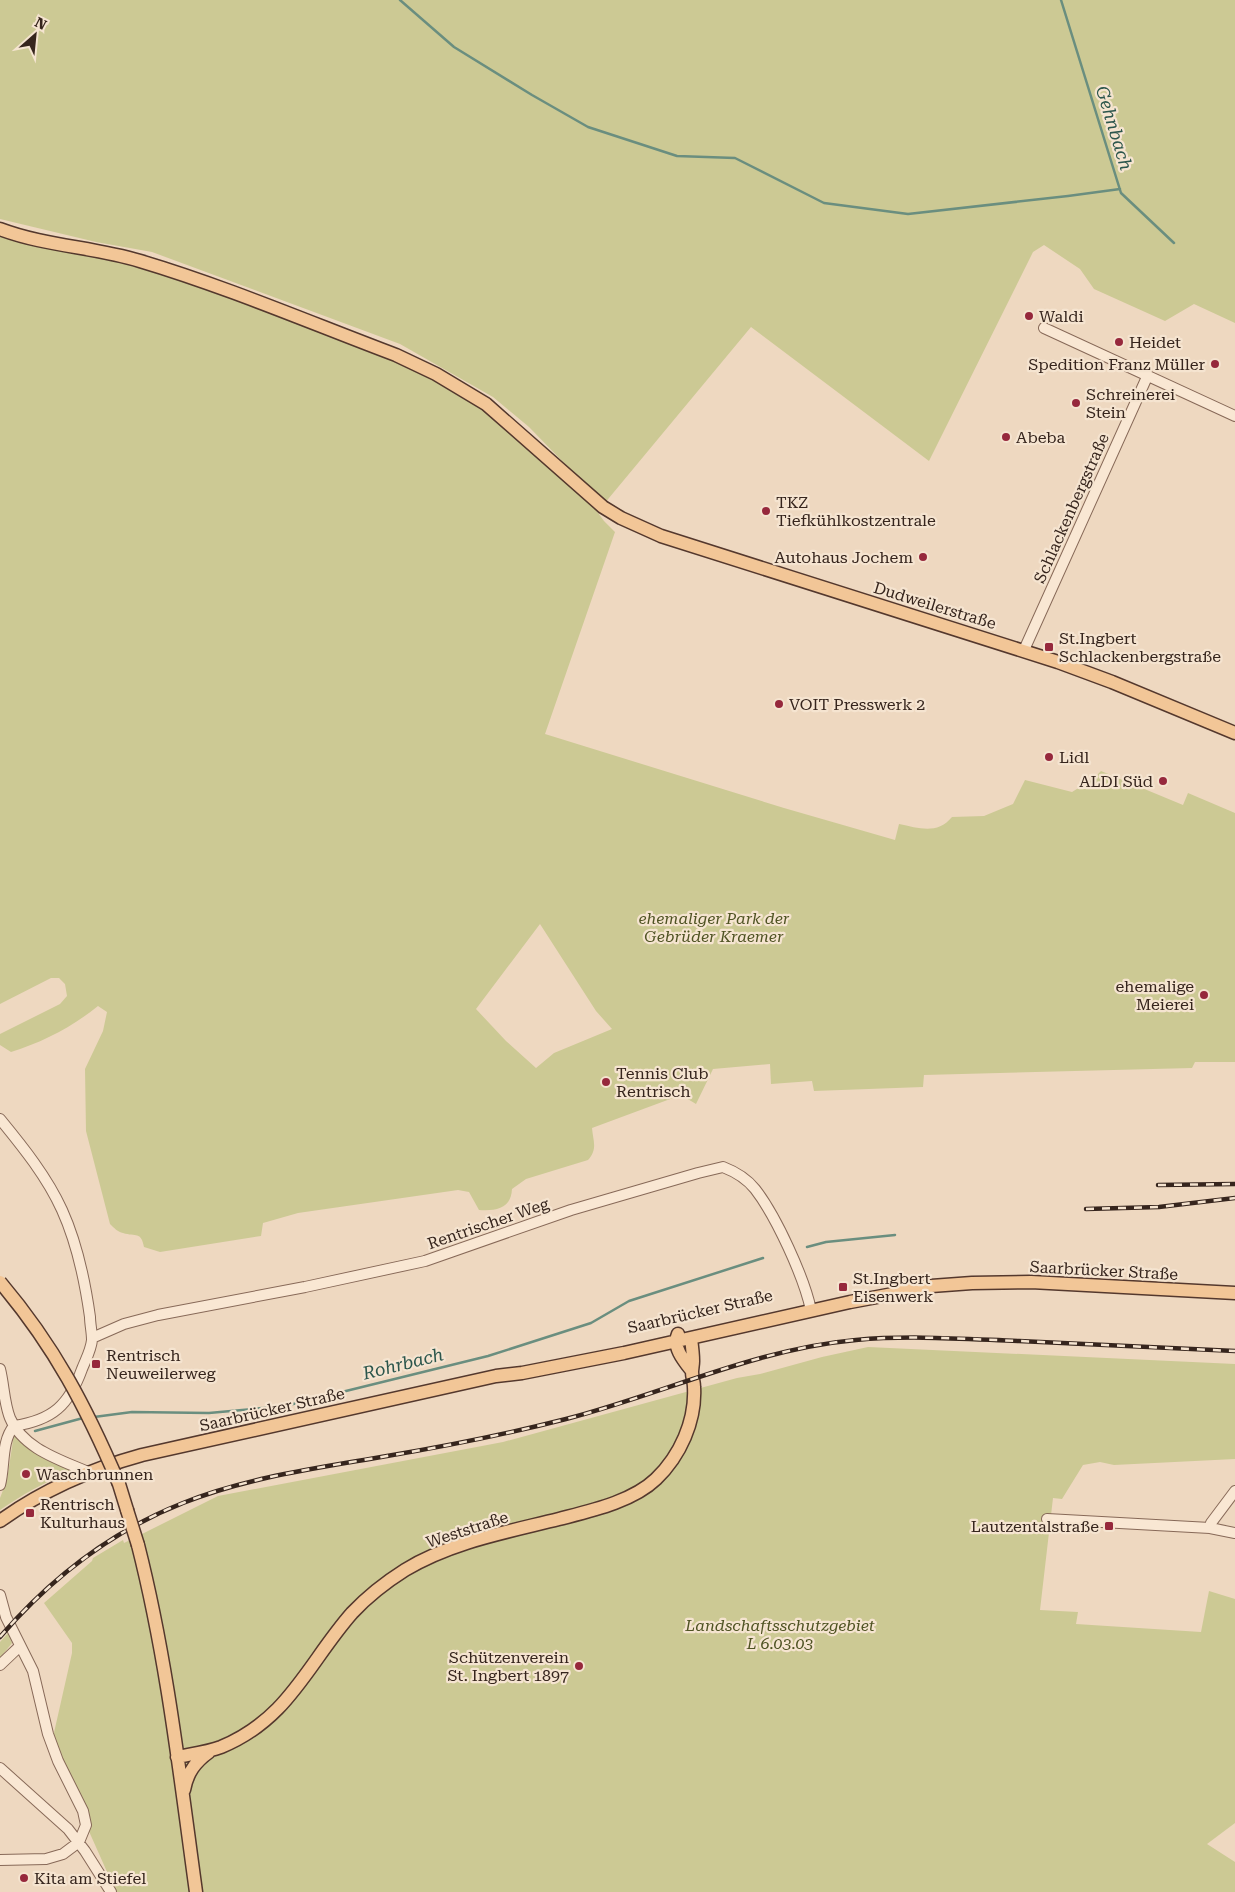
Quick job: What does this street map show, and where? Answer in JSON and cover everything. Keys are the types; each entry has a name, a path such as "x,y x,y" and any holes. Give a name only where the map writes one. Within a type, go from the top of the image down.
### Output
{"main road":[{"name":"Dudweilerstraße","path":"0,229 42,241 138,260 188,276 416,364 455,384 486,404 589,495 622,518 662,536 1024,650 1097,676 1235,733"},
{"path":"0,1282 38,1330 66,1374 97,1432 119,1484 138,1545 154,1615 171,1713 196,1892"},
{"name":"Saarbrücker Straße","path":"0,1521 34,1498 88,1472 142,1455 496,1376 522,1373 682,1338 892,1288 972,1283 1032,1282 1235,1292"},
{"name":"Weststraße","path":"177,1757 223,1746 254,1728 285,1702 351,1615 372,1595 412,1566 429,1557 470,1542 608,1506 634,1494 655,1481 676,1454 688,1429 694,1401 693,1361 682,1338"},
{"path":"183,1796 188,1776 193,1766 211,1750"}],"street":[{"path":"1044,328 1235,416"},
{"name":"Schlackenbergstraße","path":"1024,650 1147,377"},
{"path":"0,1119 22,1146 48,1184 66,1219 84,1283 92,1338 79,1376 61,1408 43,1418 14,1426 9,1432 6,1440 0,1486"},
{"name":"Rentrischer Weg","path":"92,1338 124,1324 158,1315 305,1287 425,1261 571,1210 688,1176 724,1168 744,1178 761,1199 796,1265 810,1306"},
{"path":"0,1369 7,1408 14,1426 35,1446 53,1458 88,1472"},
{"path":"1210,1528 1211,1523 1235,1491"},
{"path":"1047,1520 1210,1528 1235,1533"},
{"path":"0,1595 6,1617 36,1679 45,1723 53,1747 86,1819 86,1826 79,1842 71,1850 55,1857 0,1860"},
{"path":"0,1665 9,1654 20,1646"},
{"path":"0,1768 68,1829 79,1842 111,1892"}],"green space":[{"path":"0,0 1235,0 1235,323 1194,304 1165,321 1094,289 1080,269 1044,245 1033,252 929,461 751,327 604,504 529,427 493,397 400,344 152,252 96,242 0,219"},
{"name":"ehemaliger Park der Gebrüder Kraemer","path":"0,234 126,263 187,280 407,364 471,399 593,506 615,532 545,734 784,808 895,840 899,824 927,829 934,828 946,823 952,817 984,816 1013,804 1025,780 1072,792 1093,779 1101,771 1183,805 1188,793 1235,813 1235,1062 1195,1062 1192,1068 924,1075 923,1087 814,1091 812,1081 771,1084 770,1064 713,1069 696,1104 681,1095 592,1128 594,1148 588,1160 526,1179 512,1189 511,1196 506,1205 491,1210 479,1210 469,1192 458,1190 298,1213 263,1223 261,1236 160,1252 144,1247 143,1242 137,1235 116,1230 110,1224 86,1131 85,1069 103,1031 107,1012 98,1006 78,1021 57,1033 11,1052 0,1045 0,1034 60,1004 67,996 65,984 59,978 51,978 0,1004","holes":["540,924 596,1011 612,1029 554,1053 536,1068 506,1041 476,1009"]},
{"name":"Landschaftsschutzgebiet L 6.03.03","path":"868,1347 1235,1364 1235,1459 1114,1465 1100,1462 1083,1465 1062,1499 1053,1498 1040,1610 1078,1612 1076,1624 1201,1632 1209,1591 1235,1599 1235,1823 1207,1844 1235,1862 1235,1892 116,1892 51,1746 72,1653 72,1643 44,1603 92,1561 93,1558 123,1540 124,1543 218,1496 503,1442 737,1378"},
{"name":"Waschbrunnen","path":"14,1434 49,1461 70,1469 69,1473 33,1489 0,1510 0,1498 7,1480"},
{"path":"9,1632 12,1643 0,1658 0,1642"}],"waterway":[{"path":"400,0 454,47 588,127 677,156 735,158 824,203 908,214 1120,189"},
{"name":"Gehnbach","path":"1061,0 1121,193 1174,243"},
{"name":"Rohrbach","path":"807,1247 826,1242 895,1235"},
{"name":"Rohrbach","path":"94,1417 132,1412 209,1413 285,1406 488,1356 591,1323 629,1301 763,1258"},
{"name":"Rohrbach","path":"35,1431 83,1418"}],"railway":[{"path":"1158,1185 1235,1184"},
{"path":"1086,1209 1159,1207 1235,1198"},
{"path":"0,1637 61,1576 107,1542 157,1514 183,1503 233,1486 284,1474 454,1444 566,1419 745,1362 782,1353 856,1340 917,1338 958,1338 1235,1351"}],"place":[{"name":"Waldi","path":"1029,316"},
{"name":"Heidet","path":"1119,342"},
{"name":"Spedition Franz Müller","path":"1215,364"},
{"name":"Schreinerei Stein","path":"1076,403"},
{"name":"Abeba","path":"1006,437"},
{"name":"TKZ Tiefkühlkostzentrale","path":"766,511"},
{"name":"Autohaus Jochem","path":"923,557"},
{"name":"St.Ingbert Schlackenbergstraße","path":"1049,647"},
{"name":"VOIT Presswerk 2","path":"779,704"},
{"name":"Lidl","path":"1049,757"},
{"name":"ALDI Süd","path":"1163,781"},
{"name":"ehemalige Meierei","path":"1204,995"},
{"name":"Tennis Club Rentrisch","path":"606,1082"},
{"name":"St.Ingbert Eisenwerk","path":"843,1287"},
{"name":"Rentrisch Neuweilerweg","path":"96,1364"},
{"name":"Waschbrunnen","path":"26,1474"},
{"name":"Rentrisch Kulturhaus","path":"30,1513"},
{"name":"Lautzentalstraße","path":"1109,1526"},
{"name":"Schützenverein St. Ingbert 1897","path":"579,1666"},
{"name":"Kita am Stiefel","path":"24,1878"}]}
